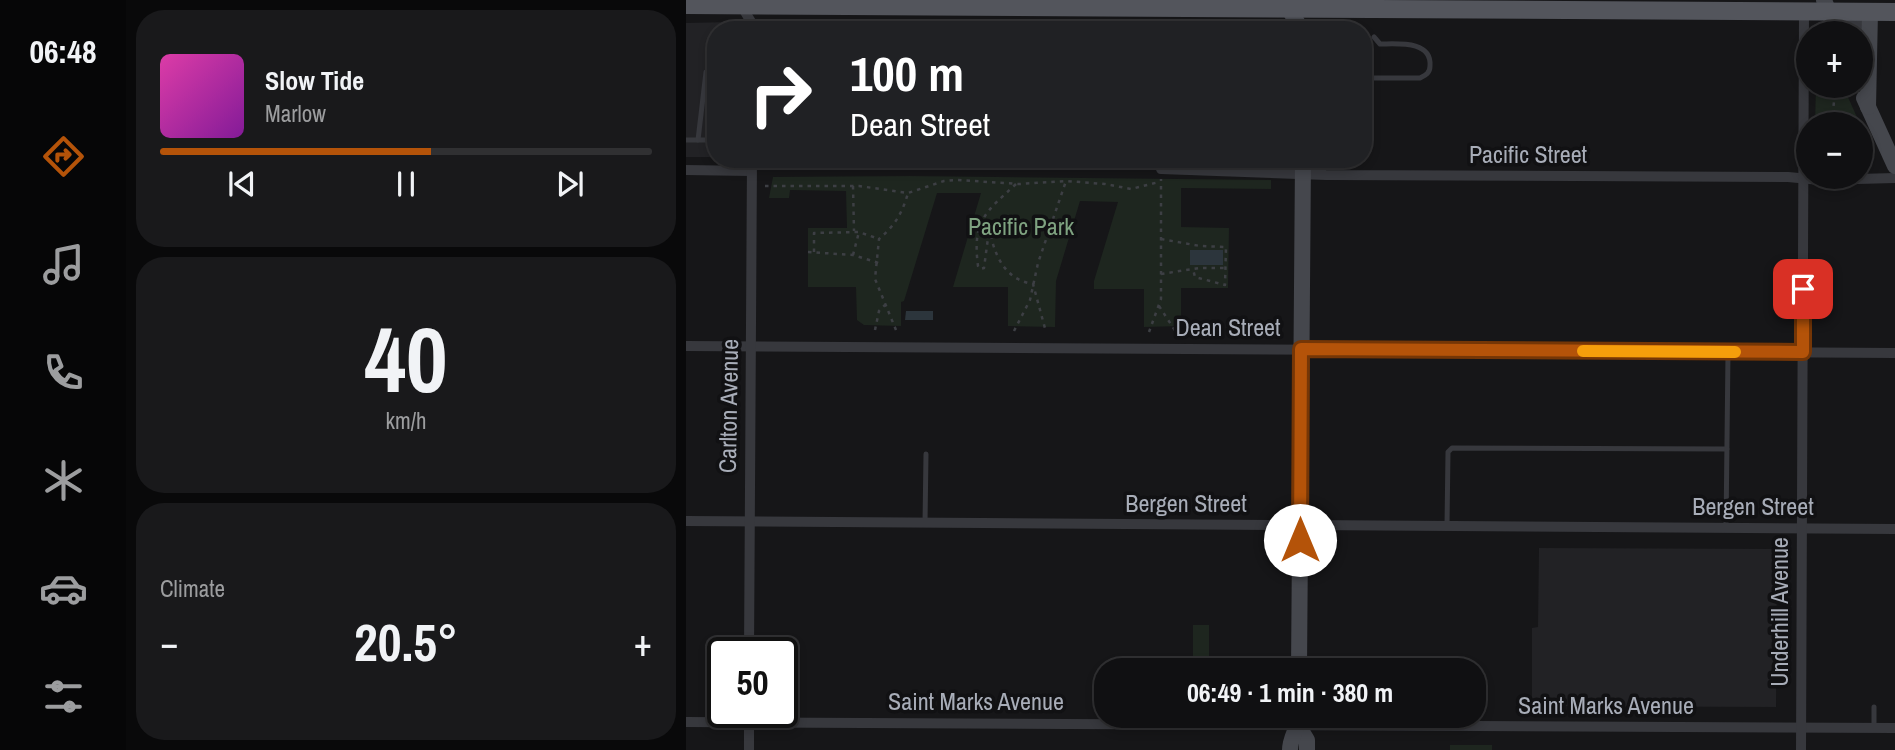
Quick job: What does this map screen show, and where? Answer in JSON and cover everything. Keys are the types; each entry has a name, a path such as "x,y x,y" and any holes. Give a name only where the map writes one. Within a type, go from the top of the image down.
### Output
{"main road":[{"path":"1286,4 1297,21"},
{"path":"686,5 1446,5 1804,12 1826,6 1870,12 1895,12"},
{"path":"1868,107 1870,12"},
{"path":"1864,98 1895,166"},
{"path":"1299,658 1303,168"},
{"path":"1290,750 1290,740 1295,728"},
{"path":"1302,728 1307,740 1307,750"}],"street":[{"path":"739,3 749,21"},
{"name":"Underhill Avenue","path":"1803,112 1804,12"},
{"path":"686,170 712,168"},
{"name":"Carlton Avenue","path":"749,637 752,168"},
{"name":"Pacific Street","path":"1161,175 1285,168"},
{"name":"Pacific Street","path":"1348,168 1796,178"},
{"name":"Pacific Street","path":"1873,178 1895,178"},
{"name":"Underhill Avenue","path":"1801,750 1803,189"},
{"name":"Dean Street","path":"686,346 1895,353"},
{"name":"Bergen Street","path":"686,522 1895,529"},
{"name":"Saint Marks Avenue","path":"798,717 1094,719"},
{"name":"Saint Marks Avenue","path":"686,722 707,720"},
{"name":"Saint Marks Avenue","path":"1486,723 1895,728"},
{"path":"749,728 749,750"}],"lane":[{"path":"1372,78 1420,78 1429,73 1430,68 1427,54 1420,48 1412,44 1380,44 1374,37"},
{"path":"698,140 707,72"},
{"path":"686,140 707,140"},
{"path":"1727,528 1728,352"},
{"path":"1447,526 1448,452 1452,448 1727,449"},
{"path":"925,523 926,454"},
{"path":"1874,708 1874,728"}],"path":[{"path":"765,186 853,186 908,193 944,181 1017,184 1066,181 1131,189 1161,175 1161,299 1149,332"},
{"path":"1014,331 1030,300 1056,205 1066,181"},
{"path":"1017,184 991,206 981,225 976,250 978,266 980,269 984,268 986,244 991,237 1003,268 1018,281 1033,284"},
{"path":"853,186 856,232 853,255"},
{"path":"896,330 875,279 876,263 879,239 902,215 908,193"},
{"path":"854,212 860,212"},
{"path":"814,252 814,233 856,232 879,239"},
{"path":"1161,239 1200,246 1226,247 1225,285 1195,277 1193,269"},
{"path":"808,252 853,255 883,264"},
{"path":"1161,274 1225,268"},
{"path":"1033,284 1046,332"},
{"path":"875,330 879,311 885,304"},
{"path":"1158,306 1175,332"}],"shaded area":[{"path":"686,23 707,23 707,157 686,157"},
{"path":"1190,250 1223,250 1223,265 1190,265"},
{"path":"906,311 933,311 933,320 905,320"},
{"path":"1539,548 1777,549 1776,707 1532,706 1532,628 1538,627"}],"green space":[{"path":"1816,98 1848,98 1855,112 1815,112"},
{"name":"Pacific Park","path":"773,177 1271,180 1271,189 1181,188 1181,227 1229,228 1228,288 1181,288 1181,326 1144,327 1144,289 1094,289 1094,281 1118,202 1080,201 1056,281 1055,327 1008,326 1008,287 953,287 981,193 937,193 904,301 901,302 901,326 864,325 857,320 856,287 808,287 808,228 847,228 846,191 790,190 789,198 769,198"},
{"path":"1193,625 1209,625 1209,658 1193,658"},
{"path":"1450,745 1492,745 1492,750 1450,750"}],"slow traffic":[{"path":"1583,351 1735,352"}],"route":[{"path":"1300,540 1301,349 1803,352 1803,289"}]}
